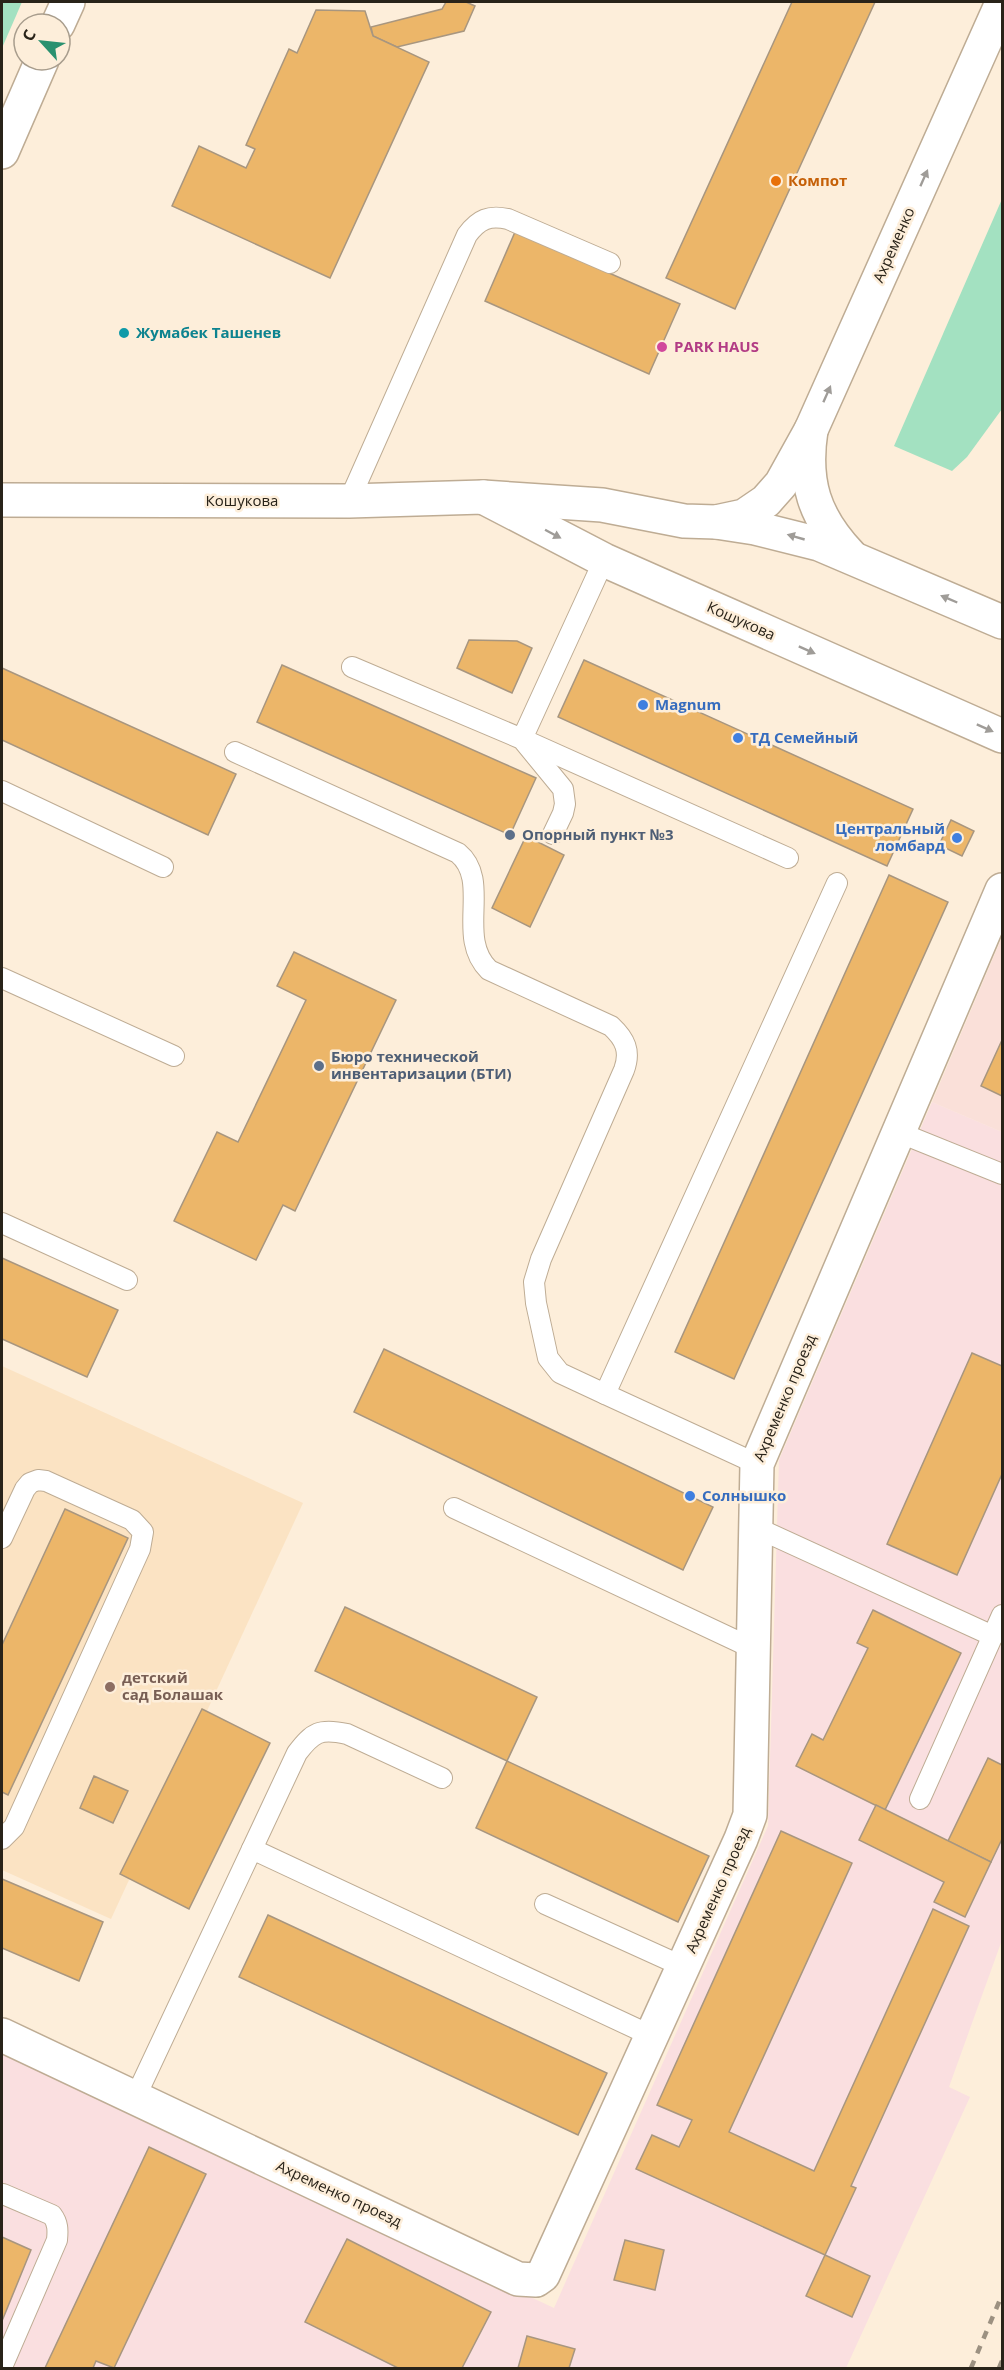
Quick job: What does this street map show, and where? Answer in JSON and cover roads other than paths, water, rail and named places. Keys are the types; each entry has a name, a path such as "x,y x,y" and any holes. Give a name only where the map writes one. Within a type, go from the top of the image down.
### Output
{"street":[{"name":"Ахременко","path":"782,484 811,430 1002,3"},
{"path":"2,152 37,72"},
{"path":"811,430 807,464 811,492 827,528 851,557"},
{"name":"Кошукова","path":"2,500 349,501 483,497 602,505 684,521 716,522 737,519 752,512 782,484"},
{"name":"Кошукова","path":"483,497 604,560 1002,736"},
{"path":"716,522 789,535 851,557 1002,622"},
{"name":"Ахременко проезд","path":"2,2036 518,2278 536,2280 543,2275 684,1967 750,1815 757,1464 1002,890"}],"lane":[{"path":"349,501 467,235 476,224 484,218 496,216 508,219 610,263"},
{"path":"522,739 604,560"},
{"path":"352,667 522,739 789,858"},
{"path":"522,739 563,789 565,804 553,834"},
{"path":"235,752 458,853 467,861 472,871 473,937 480,961 489,970 610,1026 621,1035 627,1046 628,1058 624,1070 541,1259 534,1282 544,1347 553,1366 560,1373 757,1464"},
{"path":"2,791 164,867"},
{"path":"605,1394 837,883"},
{"path":"2,978 174,1056"},
{"path":"898,1132 1002,1174"},
{"path":"2,1223 127,1280"},
{"path":"2,1538 25,1489 30,1483 38,1480 54,1484 132,1520 143,1532 140,1549 14,1827 2,1839"},
{"path":"454,1508 754,1649"},
{"path":"755,1527 993,1636"},
{"path":"920,1799 1002,1615"},
{"path":"135,2098 297,1753 306,1741 317,1732 331,1730 346,1734 442,1778"},
{"path":"252,1849 652,2036"},
{"path":"545,1904 684,1967"},
{"path":"2,2367 57,2240 58,2230 57,2221 52,2215 3,2194"}],"railway":[{"path":"971,2368 1002,2295"},
{"path":"999,2368 1002,2361"}],"place":[{"name":"Компот","path":"776,181"},
{"name":"Жумабек Ташенев","path":"124,333"},
{"name":"PARK HAUS","path":"662,347"},
{"name":"Magnum","path":"643,705"},
{"name":"ТД Семейный","path":"738,738"},
{"name":"Опорный пункт №3","path":"510,835"},
{"name":"Центральный ломбард","path":"957,838"},
{"name":"Бюро технической инвентаризации (БТИ)","path":"319,1066"},
{"name":"Солнышко","path":"690,1496"},
{"name":"детский сад Болашак","path":"110,1687"}]}
